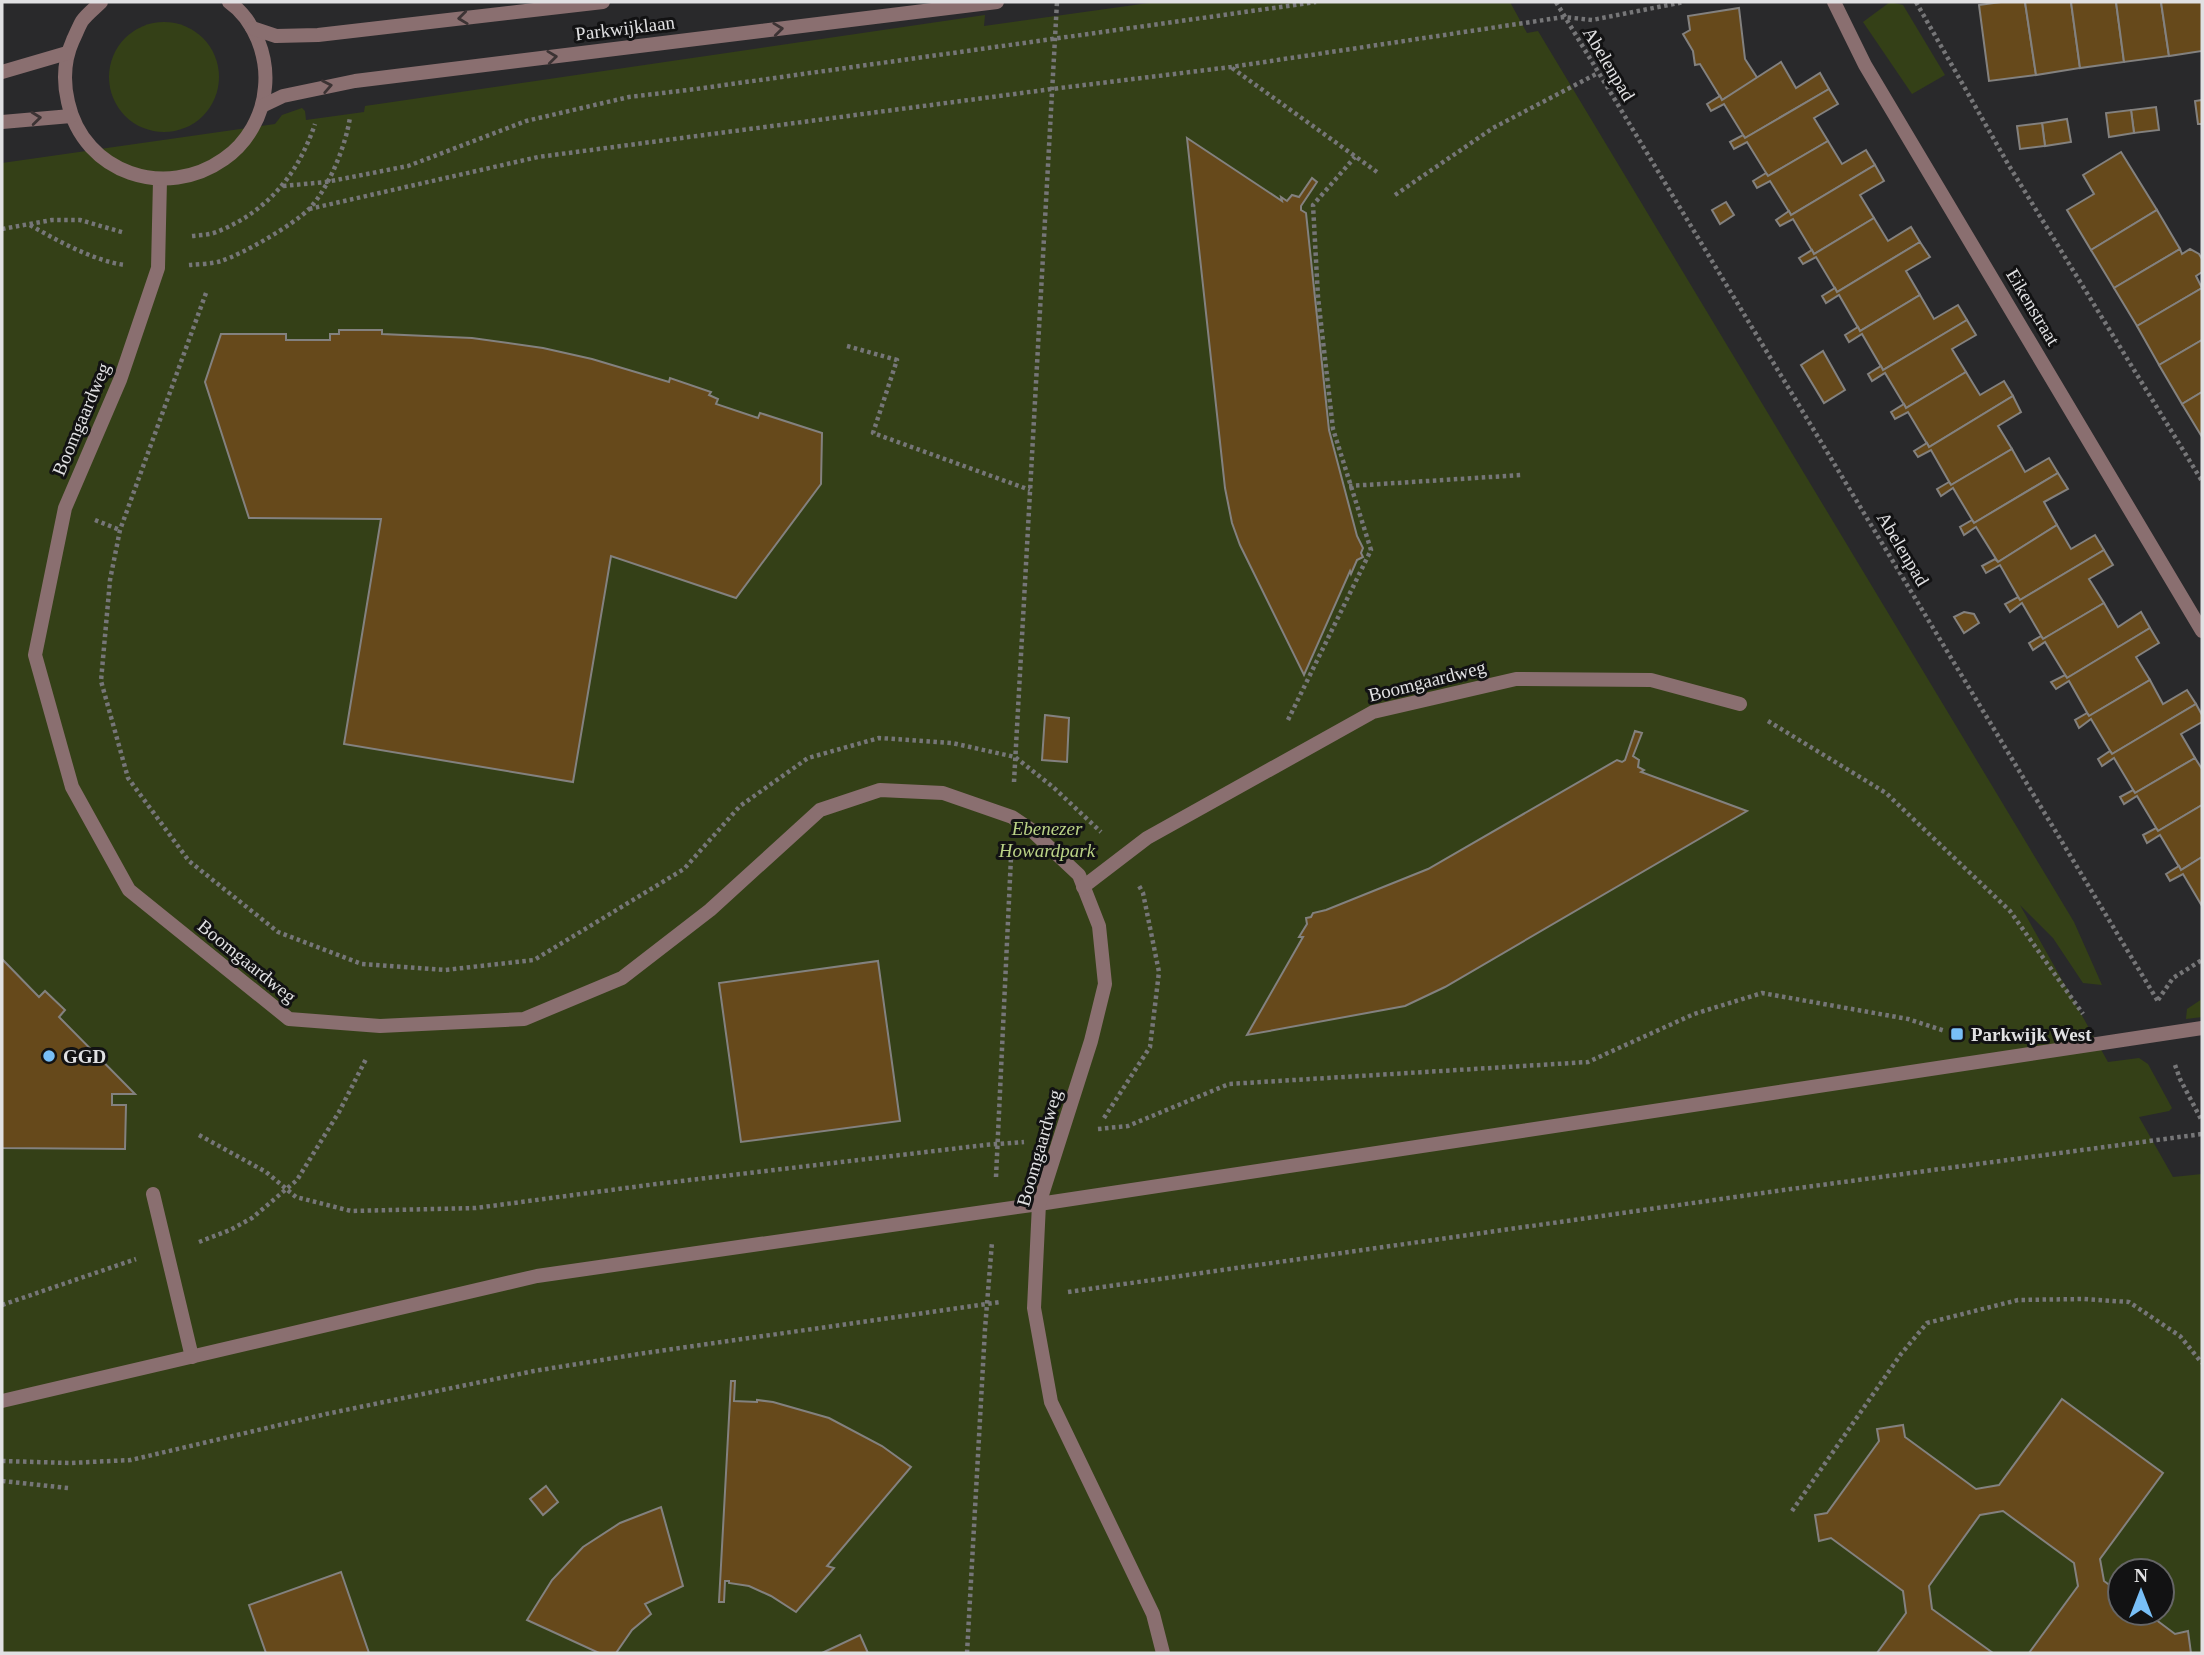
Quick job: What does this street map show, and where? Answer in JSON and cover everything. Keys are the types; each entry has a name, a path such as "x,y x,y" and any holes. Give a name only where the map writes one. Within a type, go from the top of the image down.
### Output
{"street":[{"path":"102,2 82,21 67,53 64,85 71,116 82,137 97,154 116,167 137,176 160,180 187,177 212,167 235,152 251,131 262,106 265,66 260,46 252,28 229,2"},
{"name":"Parkwijklaan","path":"252,28 276,36 318,35 603,2"},
{"name":"Parkwijklaan","path":"262,106 283,96 355,81 996,2"},
{"name":"Eikenstraat","path":"1834,2 1865,65 2202,631"},
{"path":"2,72 67,53"},
{"path":"2,122 71,116"},
{"name":"Boomgaardweg","path":"160,180 158,268 120,380 65,508 35,655 72,787 129,890 289,1020 380,1026 524,1020 622,978 710,910 820,810 880,790 943,793 1012,817 1030,829 1079,875 1099,926 1105,984 1091,1041 1039,1204 1034,1308 1051,1402 1153,1614 1163,1653"},
{"name":"Boomgaardweg","path":"1083,887 1147,838 1373,712 1516,679 1651,680 1740,705"},
{"path":"2,1401 537,1276 1039,1204 2202,1028"},
{"path":"153,1194 192,1357"}],"path":[{"path":"283,186 326,182 408,166 526,121 629,97 1316,2"},
{"name":"Abelenpad","path":"1556,2 2158,1000 2165,1033 2180,1079 2202,1121"},
{"path":"309,209 538,157 1231,67 1564,17 1592,20 1684,2"},
{"path":"1916,2 2008,164 2202,481"},
{"path":"1231,67 1377,172"},
{"path":"1395,195 1493,128 1599,73"},
{"path":"1284,729 1371,550 1333,429 1318,297 1313,205 1355,157"},
{"path":"206,292 120,530 110,580 101,681 128,778 189,861 278,932 362,964 445,970 534,960 684,869 740,806 808,758 879,738 953,743 1015,757 1053,787 1125,855 1143,894 1160,972 1150,1047 1097,1130"},
{"path":"848,346 897,360 873,433 1030,490"},
{"path":"1349,486 1522,475"},
{"path":"1740,705 1886,793 2010,911 2086,1019"},
{"path":"2158,1000 2173,978 2202,960"},
{"path":"2,1306 111,1266 167,1252 230,1230 252,1218 296,1180 339,1112 380,1026"},
{"path":"2,1461 70,1463 131,1460 326,1414 534,1371 658,1351 2202,1134"},
{"path":"1792,1511 1901,1354 1927,1323 2018,1300 2083,1299 2129,1302 2180,1336 2202,1363"},
{"path":"2,1481 68,1488"}],"green space":[{"name":"Ebenezer Howardpark","path":"1156,2 1510,2 1527,33 1538,31 2074,922 2102,985 2083,983 2053,938 2020,905 2108,1062 2139,1058 2148,1064 2172,1108 2169,1111 2139,1117 2173,1177 2202,1174 2202,1653 2,1653 2,163 275,124 282,115 302,108 306,120 364,112 365,106 985,15 984,26"},
{"path":"1890,2 1903,5 1945,75 1912,94 1863,22"},
{"path":"164,22 185,26 203,38 215,56 219,77 215,98 203,116 185,128 164,132 143,128 125,116 113,98 109,77 113,56 125,38 143,26"},
{"path":"2202,999 2202,1017 2186,1019 2187,1009"}],"building":[{"path":"2025,2 2036,75 1989,81 1979,5"},
{"path":"2025,2 2071,2 2080,68 2036,75"},
{"path":"2071,2 2116,2 2124,62 2080,68"},
{"path":"2116,2 2161,2 2169,56 2124,62"},
{"path":"2161,2 2202,2 2202,51 2169,56"},
{"path":"1739,8 1745,59 1758,79 1722,100 1700,64 1695,65 1693,51 1683,34 1690,30 1688,16"},
{"path":"1781,62 1796,88 1820,73 1829,89 1745,138 1724,104 1711,111 1707,104 1720,96 1722,100"},
{"path":"1829,89 1838,104 1814,118 1828,141 1768,176 1747,142 1734,149 1730,142 1743,135 1745,138"},
{"path":"2202,100 2202,124 2198,124 2195,101"},
{"path":"2156,107 2159,130 2134,133 2131,110"},
{"path":"2131,110 2134,133 2109,137 2106,113"},
{"path":"2067,119 2071,142 2045,146 2042,123"},
{"path":"2042,123 2045,146 2020,149 2017,126"},
{"path":"1187,138 1282,201 1281,197 1287,201 1292,195 1299,197 1312,178 1317,182 1301,210 1306,213 1329,430 1357,536 1363,548 1363,557 1357,560 1351,574 1350,571 1304,675 1240,545 1232,523 1225,488"},
{"path":"1828,141 1842,164 1866,150 1875,165 1791,215 1770,181 1757,188 1753,181 1766,173 1768,176"},
{"path":"2121,152 2157,210 2091,250 2067,210 2094,194 2083,175"},
{"path":"1875,165 1884,181 1860,195 1874,218 1814,254 1793,219 1780,226 1776,220 1789,211 1791,215"},
{"path":"1726,202 1734,215 1720,224 1712,210"},
{"path":"2157,210 2180,249 2114,288 2091,250"},
{"path":"1874,218 1888,241 1911,227 1920,242 1837,292 1816,257 1803,264 1799,258 1812,250 1814,254"},
{"path":"1920,242 1930,257 1906,271 1920,295 1860,331 1839,295 1826,303 1822,296 1835,288 1837,292"},
{"path":"2180,249 2182,254 2190,249 2202,259 2202,272 2196,276 2202,288 2137,326 2114,288"},
{"path":"2202,288 2202,340 2159,365 2137,326"},
{"path":"1920,295 1934,319 1958,305 1967,320 1883,370 1862,334 1849,342 1845,335 1858,327 1860,331"},
{"path":"1967,320 1976,335 1952,349 1966,372 1906,408 1885,373 1872,381 1868,374 1881,366 1883,370"},
{"path":"339,330 382,330 382,334 472,338 543,348 592,359 669,382 670,378 711,392 709,395 718,399 716,404 758,418 760,413 822,433 821,484 736,598 611,556 573,782 344,744 381,519 249,518 205,382 221,334 286,334 286,340 330,340 330,334 339,334"},
{"path":"2202,340 2202,392 2182,404 2159,365"},
{"path":"1823,351 1845,390 1824,403 1801,365"},
{"path":"1966,372 1980,395 2004,381 2013,396 1929,447 1908,412 1895,419 1891,412 1904,404 1906,408"},
{"path":"2202,392 2202,437 2182,404"},
{"path":"2013,396 2021,412 1998,426 2012,449 1951,485 1931,450 1918,457 1914,451 1927,443 1929,447"},
{"path":"2012,449 2025,472 2049,458 2058,473 1974,523 1953,488 1941,496 1937,489 1949,482 1951,485"},
{"path":"2058,473 2068,489 2044,502 2057,525 1998,562 1976,527 1964,535 1960,527 1972,520 1974,523"},
{"path":"2057,525 2071,549 2095,535 2104,550 2020,600 2000,565 1986,573 1982,566 1995,559 1998,562"},
{"path":"2104,550 2113,565 2089,579 2104,603 2043,639 2022,603 2010,612 2005,604 2018,597 2020,600"},
{"path":"2104,603 2118,627 2141,612 2150,628 2067,678 2045,642 2033,650 2029,643 2041,636 2043,639"},
{"path":"1964,612 1974,614 1979,623 1964,633 1954,617"},
{"path":"2150,628 2159,643 2136,657 2150,680 2089,716 2069,681 2056,689 2051,682 2065,675 2067,678"},
{"path":"2150,680 2163,704 2187,690 2196,704 2112,754 2091,719 2079,728 2075,720 2087,713 2089,716"},
{"path":"2196,704 2202,715 2202,722 2181,734 2195,758 2135,793 2114,758 2102,766 2098,759 2110,751 2112,754"},
{"path":"1045,715 1069,718 1067,762 1042,760"},
{"path":"1635,731 1642,733 1633,756 1639,760 1638,767 1644,770 1641,772 1747,811 1445,987 1405,1006 1247,1035 1303,937 1299,937 1307,924 1306,918 1428,869 1617,760 1622,762"},
{"path":"2195,758 2202,769 2202,805 2158,831 2137,796 2124,804 2120,797 2133,790 2135,793"},
{"path":"2202,805 2202,857 2181,870 2160,835 2147,843 2143,835 2156,828 2158,831"},
{"path":"2202,857 2202,906 2183,874 2170,881 2166,874 2179,866 2181,870"},
{"name":"GGD","path":"2,959 39,997 45,991 65,1010 59,1017 135,1094 112,1094 112,1105 126,1105 125,1149 2,1148"},
{"path":"878,961 900,1121 741,1142 719,983"},
{"path":"731,1381 735,1381 734,1401 773,1402 829,1418 882,1446 911,1467 827,1566 834,1568 796,1612 771,1596 729,1581 725,1581 724,1602 719,1602"},
{"path":"2062,1399 2163,1473 2100,1559 2106,1582 2106,1627 2166,1627 2175,1634 2188,1631 2191,1653 2029,1653 2078,1586 2074,1563 2003,1511 1980,1515 1929,1586 1932,1609 1993,1653 1877,1653 1906,1613 1903,1591 1831,1538 1819,1541 1815,1515 1827,1513 1879,1441 1877,1429 1903,1425 1905,1437 1976,1489 1999,1485"},
{"path":"546,1486 558,1502 543,1515 530,1499"},
{"path":"661,1507 683,1586 645,1604 651,1614 632,1630 616,1653 599,1653 527,1620 552,1580 583,1547 620,1523"},
{"path":"341,1572 369,1653 266,1653 249,1605"},
{"path":"860,1635 868,1653 822,1653"}],"place":[{"name":"Parkwijk West","path":"1957,1034"},
{"name":"GGD","path":"49,1056"}]}
